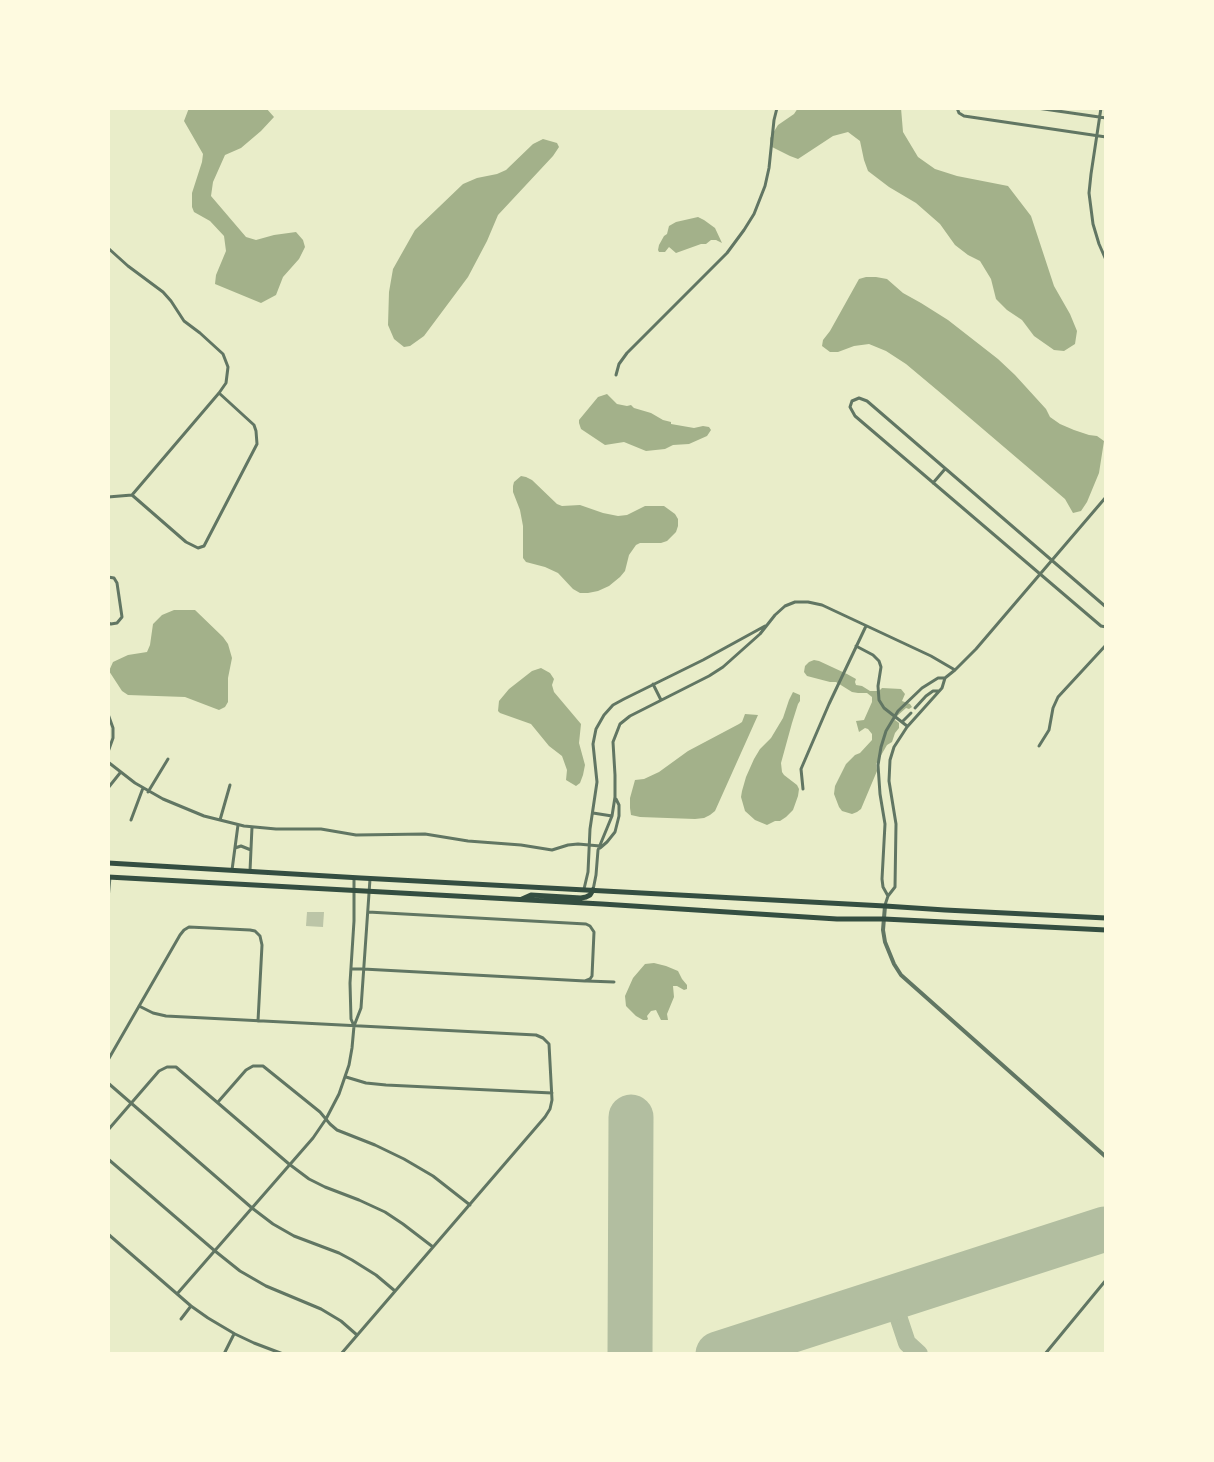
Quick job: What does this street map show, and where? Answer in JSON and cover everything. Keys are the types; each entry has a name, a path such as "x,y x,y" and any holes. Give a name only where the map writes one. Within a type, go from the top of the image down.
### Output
{"main road":[{"path":"108,863 1106,918"},
{"path":"241,884 242,871"},
{"path":"109,877 837,919 884,919 1106,930"},
{"path":"520,900 531,895 586,897 593,890"}],"street":[{"path":"616,375 619,364 627,353 727,253 754,214 769,168 777,108"},
{"path":"957,108 964,116 1106,137"},
{"path":"1037,108 1106,118"},
{"path":"1101,108 1091,174 1090,203 1093,224 1106,260"},
{"path":"108,248 163,292 184,321 223,354 227,361 228,376 219,393 132,495"},
{"path":"108,497 132,495 192,546 198,548 204,546 257,444 254,425 219,393"},
{"path":"1106,607 864,399 859,398 852,401 850,407 854,414 1101,626 1106,627"},
{"path":"933,483 945,468"},
{"path":"1106,497 976,649 945,678 940,691 907,726 894,747 888,781 897,824 895,887 888,896 884,919 886,947 901,975 1106,1157"},
{"path":"108,578 114,578 117,583 122,616 117,623 108,622"},
{"path":"593,890 599,848 612,816 615,775 612,741 620,724 630,716 723,668 760,634 785,606 795,602 822,605 931,656 955,670"},
{"path":"584,890 588,872 597,782 593,744 596,729 604,715 613,705 767,625"},
{"path":"803,789 801,769 866,626"},
{"path":"1039,746 1049,730 1053,708 1058,697 1106,645"},
{"path":"856,646 879,661 882,667 878,686 879,700 884,708 907,726"},
{"path":"888,896 882,879 885,824 878,765 881,747 886,731 907,701 938,678 945,678"},
{"path":"653,684 661,700"},
{"path":"919,691 926,696"},
{"path":"915,708 933,691 940,691"},
{"path":"902,722 911,712"},
{"path":"108,714 112,721 113,738 108,752"},
{"path":"148,792 168,759"},
{"path":"108,762 148,792 182,808 238,825 276,829 321,829 364,835 425,834 552,850 568,845 589,845 599,848"},
{"path":"108,788 120,773"},
{"path":"220,820 230,785"},
{"path":"131,820 143,788"},
{"path":"599,848 615,831 619,805 615,797"},
{"path":"593,813 612,816"},
{"path":"232,870 238,825"},
{"path":"250,871 252,827"},
{"path":"235,848 241,846 251,850"},
{"path":"108,899 109,877"},
{"path":"354,878 351,969 351,1020 354,1026"},
{"path":"177,1294 313,1138 339,1094 346,1077 351,1057 354,1026 361,1008 370,879"},
{"path":"368,912 586,924 594,932 592,975 585,981"},
{"path":"108,1060 180,935 191,927 250,930 257,933 262,943 258,1021"},
{"path":"351,969 614,982"},
{"path":"139,1006 166,1016 539,1036 547,1042 552,1093 551,1105 543,1121 341,1354"},
{"path":"108,1130 159,1071 170,1066 180,1070 289,1164 316,1183 385,1212 433,1248"},
{"path":"218,1102 246,1070 253,1066 265,1067 320,1112 340,1132 387,1150 421,1168 470,1205"},
{"path":"346,1077 366,1083 386,1085 552,1093"},
{"path":"108,1083 273,1224 286,1232 352,1260 376,1275 395,1291"},
{"path":"108,1159 232,1265 266,1286 321,1309 341,1321 357,1335"},
{"path":"108,1234 191,1306 235,1334 283,1354"},
{"path":"1045,1354 1106,1280"},
{"path":"181,1318 191,1306"},
{"path":"224,1354 235,1334"}],"shaded area":[{"path":"189,108 266,108 274,117 241,148 225,155 213,182 211,196 246,237 256,240 296,232 303,240 305,247 299,259 283,277 276,295 261,303 215,284 216,275 226,251 224,236 210,221 194,212 192,207 192,193 203,154 184,121"},
{"path":"798,108 901,108 903,132 918,157 935,169 957,176 1008,186 1031,216 1054,286 1077,331 1075,344 1064,351 1054,350 1034,336 1022,320 996,299 991,279 980,261 955,245 940,224 916,203 868,171 860,141 848,132 833,136 798,159 770,146 770,138 778,125 794,114"},
{"path":"543,139 557,143 559,147 498,215 468,277 424,336 410,346 404,347 394,339 388,325 389,292 393,269 415,230 463,184 506,170 533,144"},
{"path":"698,217 715,228 722,243 711,240 706,244 676,253 669,247 665,252 659,252 659,245 667,234 669,226"},
{"path":"866,277 887,279 903,293 948,320 1015,375 1046,409 1050,417 1060,424 1097,436 1104,441 1099,473 1081,511 1073,513 1065,499 906,364 886,351 869,344 854,346 838,352 830,352 822,346 823,340 859,279"},
{"path":"607,394 617,404 631,405 671,422 671,424 694,428 703,426 711,430 707,436 689,444 673,445 665,449 646,451 624,442 605,445 581,429 579,420 598,397"},
{"path":"521,476 532,480 562,506 580,505 618,516 627,515 645,506 664,506 678,519 676,532 667,541 661,543 636,545 620,577 598,591 580,593 558,573 526,562 523,558 523,526 513,492 514,482"},
{"path":"174,610 195,610 228,644 232,658 228,678 228,702 219,710 185,697 128,695 122,691 109,671 113,662 128,655 147,652 153,624 162,615"},
{"path":"814,660 847,674 856,679 856,685 870,691 879,691 882,688 901,689 905,694 902,701 912,707 906,708 897,716 895,720 899,723 899,728 876,764 877,771 861,809 852,814 842,811 839,807 834,794 835,786 846,764 872,740 872,734 868,729 865,728 859,732 856,721 864,720 872,697 867,693 852,692 836,682 807,676 804,672 805,666"},
{"path":"541,668 550,673 554,679 552,685 554,692 581,724 579,743 585,765 580,783 576,786 566,780 567,770 562,756 549,746 531,724 498,711 499,701 509,689 532,671"},
{"path":"793,692 800,695 800,701 781,763 784,775 797,785 798,796 793,810 786,817 767,825 755,820 745,811 741,797 742,791 754,759 783,718"},
{"path":"745,714 758,715 715,811 704,818 695,819 631,815 630,798 635,780 644,779 659,772 688,751 739,724"},
{"path":"654,963 678,971 687,985 687,989 684,990 673,986 674,997 667,1014 668,1020 661,1020 656,1010 651,1011 647,1020 643,1020 626,1006 625,996 633,978 645,964"}],"building":[{"path":"307,912 324,912 323,927 306,926"}],"taxiway":[{"path":"892,1298 907,1343 919,1354"}],"runway":[{"path":"630,1354 631,1117"},
{"path":"718,1354 1105,1229"}]}
